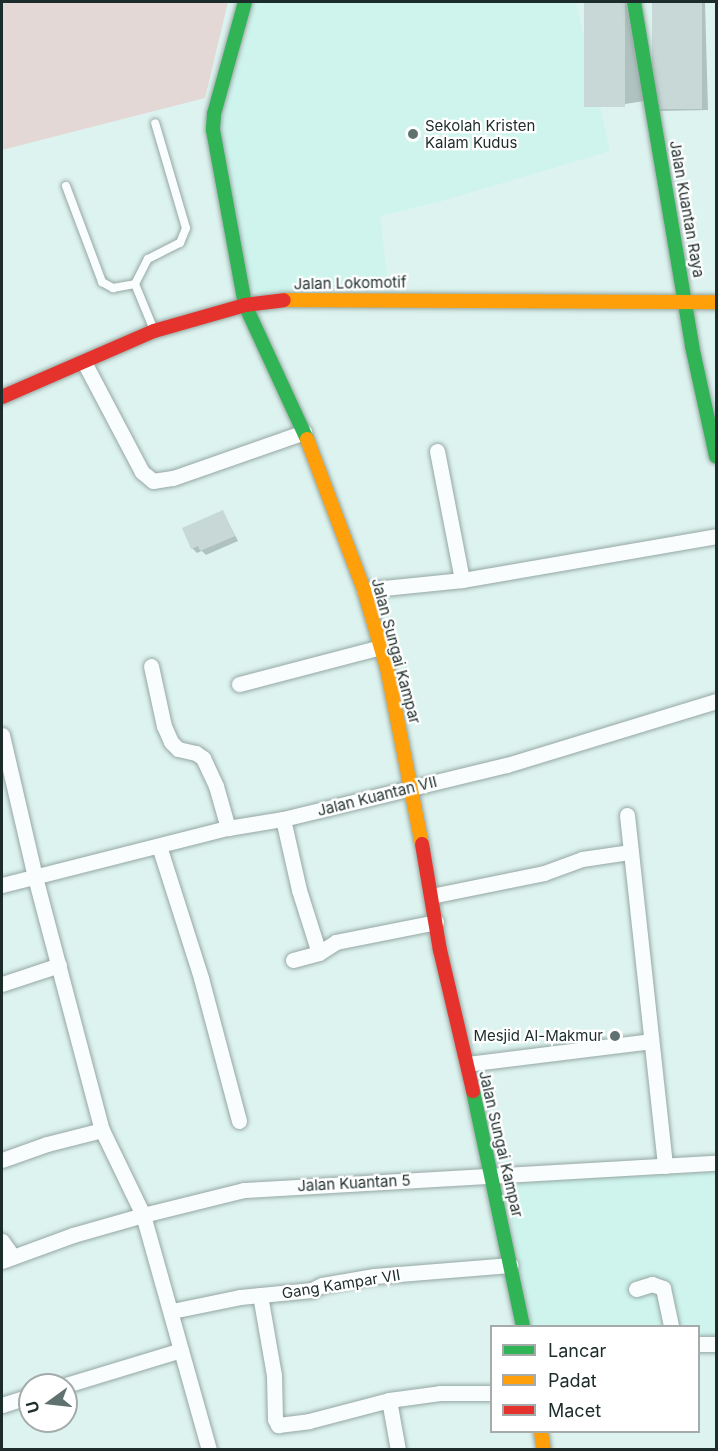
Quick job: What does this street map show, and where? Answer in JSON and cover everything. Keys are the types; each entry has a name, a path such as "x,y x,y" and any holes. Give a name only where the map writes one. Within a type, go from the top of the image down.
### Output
{"street":[{"name":"Jalan Sungai Kampar","path":"245,2 214,114 213,130 245,305 304,432 364,590 381,647 413,787 436,922 493,1175 523,1325"},
{"name":"Jalan Kuantan Raya","path":"634,2 692,346 717,456"},
{"name":"Jalan Lokomotif","path":"2,397 154,332 245,305 286,300 424,299 717,302"},
{"path":"84,362 142,472 153,482 173,478 304,432"},
{"path":"437,451 462,580"},
{"path":"364,590 462,580 717,536"},
{"path":"239,684 381,647"},
{"path":"151,666 164,726 171,742 178,749 196,753 203,758 216,786 228,828"},
{"name":"Jalan Kuantan VII","path":"2,885 228,828 283,819 507,765 717,701"},
{"path":"2,735 35,877 102,1130 143,1215 172,1311 208,1449"},
{"path":"2,801 18,798"},
{"path":"627,815 665,1166"},
{"path":"283,819 299,890 319,953"},
{"path":"159,846 201,978 239,1121"},
{"path":"431,896 544,873 582,859 630,852"},
{"path":"293,960 319,953 336,942 436,922"},
{"path":"2,984 58,965"},
{"path":"467,1064 651,1041"},
{"path":"2,1160 47,1144 102,1130"},
{"name":"Jalan Kuantan 5","path":"7,1259 143,1215 251,1189 717,1163"},
{"path":"2,1241 7,1259"},
{"name":"Gang Kampar VII","path":"172,1311 260,1295 312,1290 322,1285 374,1276 511,1265"},
{"path":"636,1289 652,1284 663,1288 670,1325"},
{"path":"260,1295 274,1374 275,1419 278,1425 309,1421 389,1400 440,1393 490,1393"},
{"path":"700,1344 717,1344"},
{"path":"78,1381 181,1350"},
{"path":"2,1405 18,1400"},
{"path":"389,1400 398,1449"},
{"path":"541,1433 544,1449"}],"lane":[{"path":"154,332 135,284 148,259 180,243 186,228 155,123"},
{"path":"66,186 102,282 113,288 135,284"}],"shaded area":[{"path":"2,2 228,2 205,98 2,150"},
{"name":"Sekolah Kristen Kalam Kudus","path":"253,2 576,2 610,151 438,202 380,216 388,282 257,293 246,279 217,116 247,36"},
{"path":"716,1170 716,1335 700,1336 700,1325 531,1325 505,1183"}],"building":[{"path":"584,2 625,2 625,107 584,107"},
{"path":"652,2 702,2 702,109 652,109"},
{"path":"223,510 235,536 200,551 198,546 191,549 182,528"}],"traffic: fast":[{"path":"245,2 214,114 213,130 245,305 307,439"},
{"path":"634,2 692,346 716,456"},
{"path":"473,1091 523,1325"}],"traffic: slow":[{"path":"284,300 716,302"},
{"path":"307,439 364,590 387,668 422,844"},
{"path":"541,1433 544,1450"}],"traffic: jam":[{"path":"2,397 154,331 245,305 284,300"},
{"path":"422,844 440,950 473,1091"}],"place":[{"name":"Sekolah Kristen Kalam Kudus","path":"413,134"},
{"name":"Mesjid Al-Makmur","path":"615,1036"}]}
